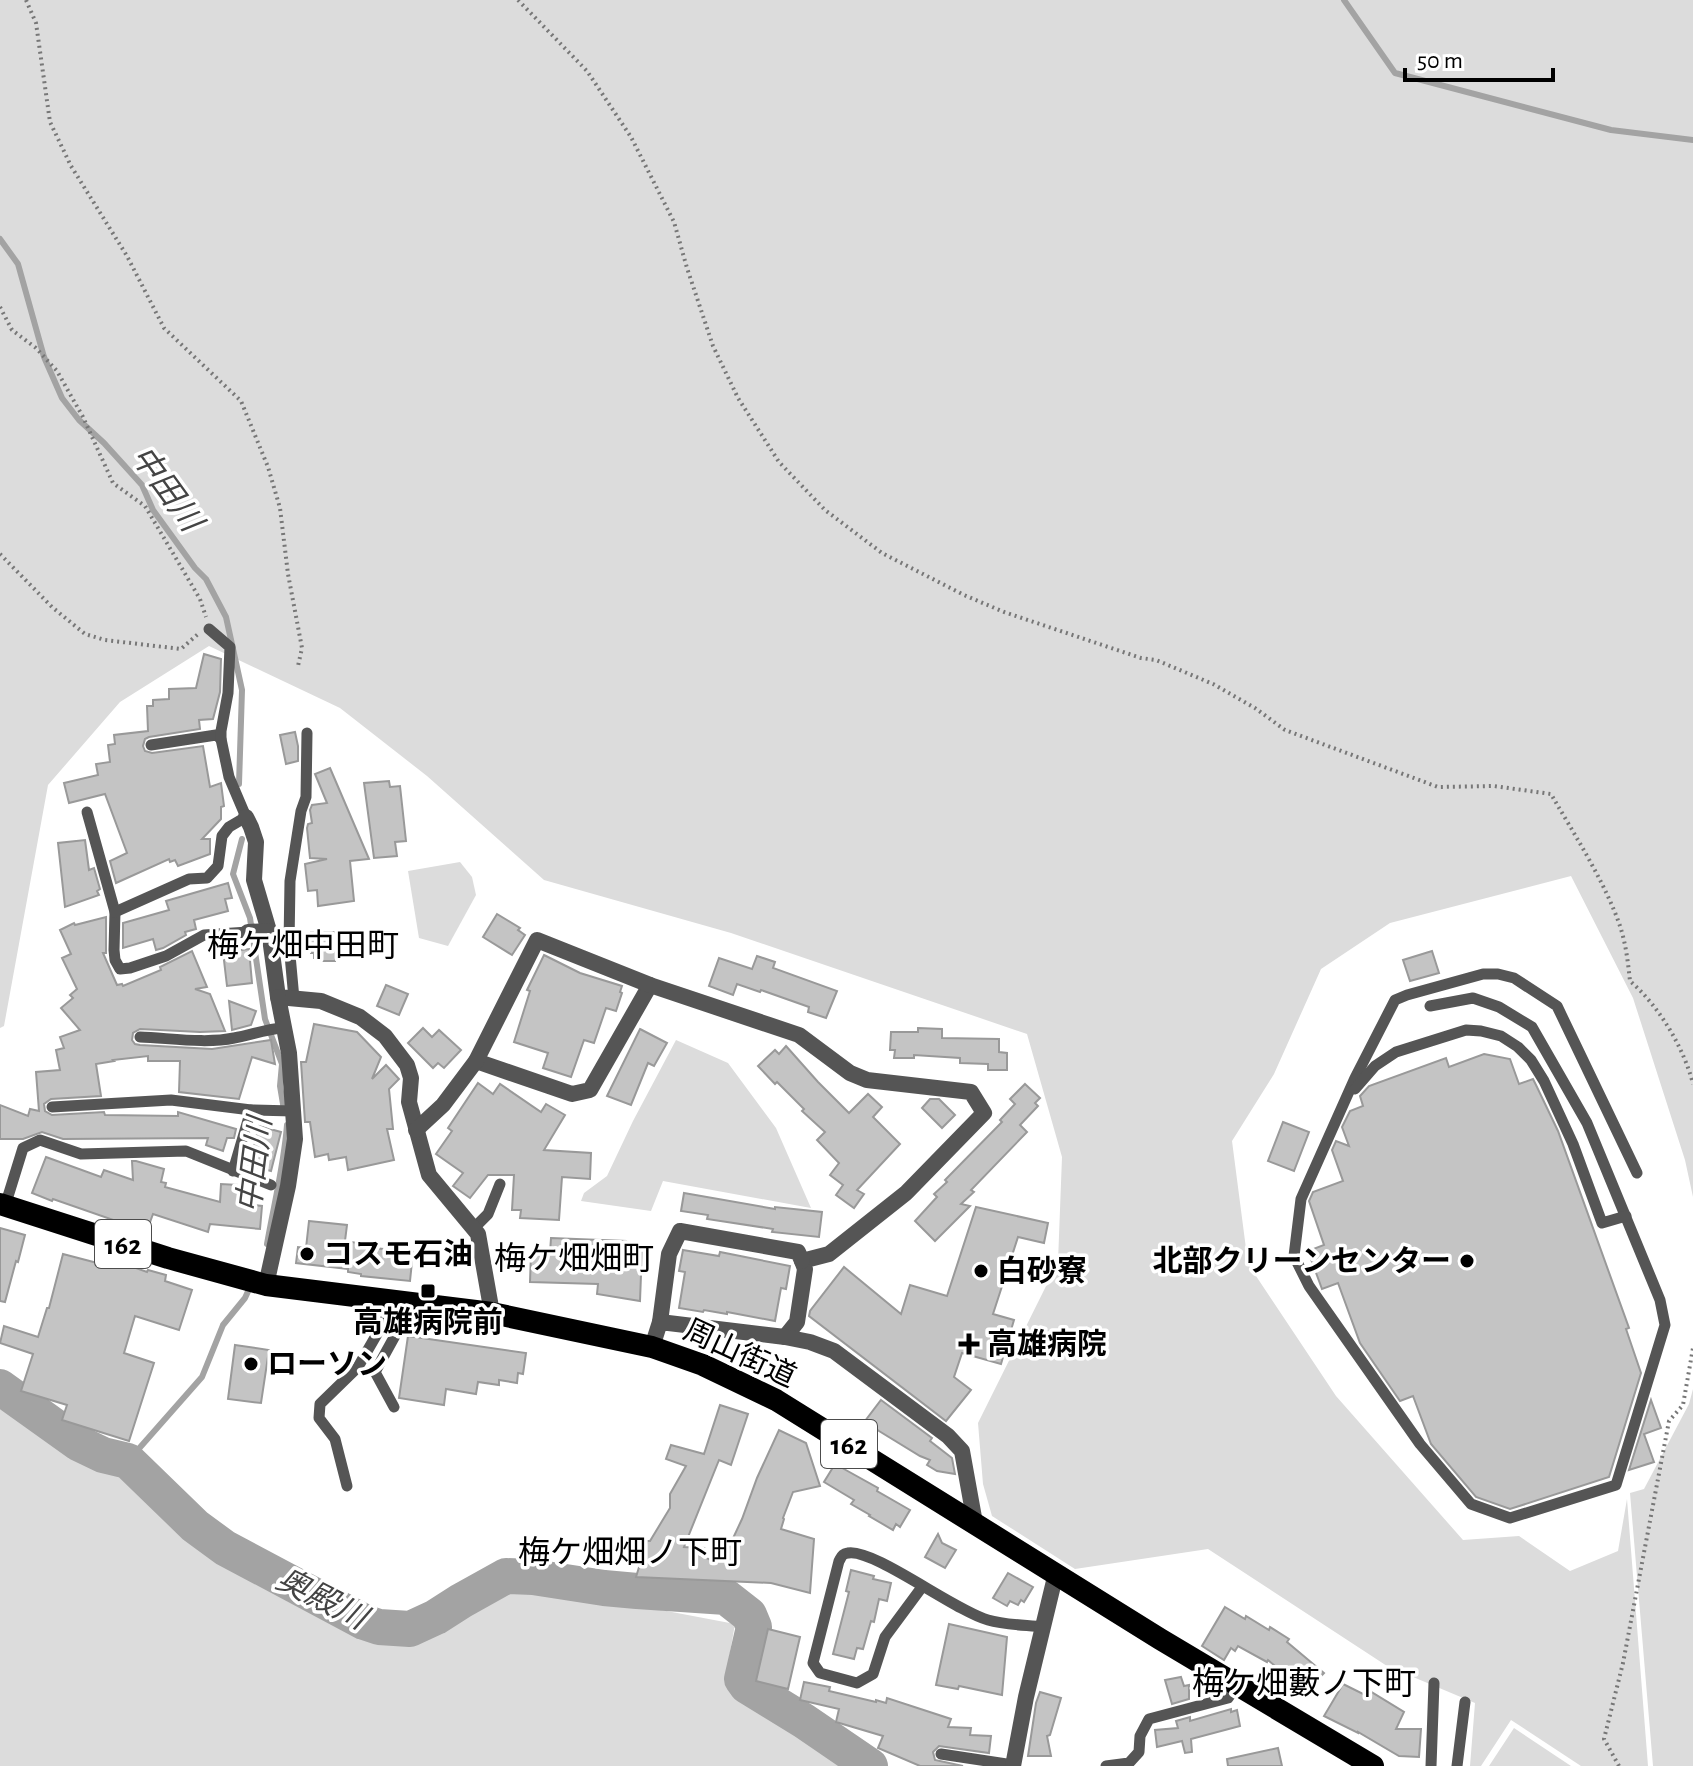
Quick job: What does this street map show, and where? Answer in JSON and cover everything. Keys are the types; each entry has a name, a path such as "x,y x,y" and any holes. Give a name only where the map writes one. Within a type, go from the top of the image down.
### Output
{"highway":[{"name":"周山街道","path":"2,1205 168,1258 259,1283 492,1313 652,1347 703,1365 776,1400 1373,1766"}],"street":[{"path":"246,817 256,842 254,880 259,932 286,998 283,1028 289,1053 295,1139 280,1186 259,1283"},
{"path":"416,1130 443,1105 476,1061 537,940 650,985 799,1035 850,1073 867,1080 971,1092 984,1113 906,1193 829,1254 802,1261"},
{"path":"476,1061 572,1094 590,1090 650,985"},
{"path":"286,998 321,1001 360,1017 385,1036 407,1065 410,1072 409,1102 429,1175 478,1234 492,1313"},
{"path":"652,1347 660,1322 669,1254 680,1231 798,1252 805,1269 797,1322 785,1337"},
{"path":"660,1322 785,1337 834,1351 948,1436 962,1451 975,1523"},
{"path":"1013,1766 1056,1573"}],"lane":[{"path":"115,912 189,879 207,878 218,866 222,836 229,827 246,817 229,777 221,739 228,693 230,647 209,629"},
{"path":"286,998 290,881 306,797 307,733"},
{"path":"151,745 216,735 221,739"},
{"path":"87,812 115,912 114,950 120,969 166,956 204,935 259,932"},
{"path":"1430,1006 1473,998 1499,1007 1532,1027 1587,1123 1660,1300 1665,1325 1616,1485 1510,1518 1471,1504 1412,1432 1309,1286 1294,1256 1301,1199 1346,1098 1395,1000 1483,974 1498,974 1514,978 1557,1006 1637,1173"},
{"path":"140,1037 217,1040 283,1028"},
{"path":"1346,1098 1375,1066 1396,1052 1466,1030 1501,1036 1531,1060 1544,1081 1573,1144 1602,1223 1626,1216"},
{"path":"52,1107 171,1100 251,1110 293,1111"},
{"path":"233,1171 251,1110"},
{"path":"2,1205 23,1148 40,1140 81,1154 186,1151 280,1186"},
{"path":"473,1229 488,1214 500,1184"},
{"path":"394,1407 375,1372 405,1302"},
{"path":"347,1486 335,1439 319,1418 320,1404 358,1367 405,1302"},
{"path":"922,1587 885,1637 873,1674 857,1683 820,1673 813,1663 843,1555 856,1553 886,1564 947,1601 987,1620 1043,1627"},
{"path":"1431,1766 1434,1683"},
{"path":"1106,1766 1129,1763 1139,1752 1140,1736 1149,1719 1228,1698 1237,1685"},
{"path":"1457,1766 1465,1702"},
{"path":"941,1754 1013,1766"}],"path":[{"path":"26,0 36,23 50,122 71,166 127,256 164,328 241,401 268,467 280,508 302,648 298,666"},
{"path":"518,0 587,71 631,137 674,222 713,346 738,398 779,462 825,510 882,553 964,595 1004,612 1141,658 1156,660 1213,684 1285,730 1438,787 1494,786 1551,794 1596,872 1620,926 1630,981 1675,1037 1688,1064 1693,1084"},
{"path":"0,307 12,330 36,348 57,371 83,417 113,483 145,506 200,599 209,629 204,629 181,649 105,640 85,634 52,607 0,554"},
{"path":"1619,1766 1604,1739 1623,1663 1669,1421 1683,1405 1693,1348"}],"shaded area":[{"path":"0,0 1693,0 1693,1197 1685,1160 1633,998 1571,876 1390,923 1321,969 1274,1074 1232,1141 1248,1264 1336,1396 1463,1540 1519,1536 1570,1571 1618,1551 1627,1499 1648,1766 1581,1766 1511,1720 1481,1766 1470,1766 1475,1703 1387,1666 1208,1549 1075,1569 992,1516 983,1484 978,1423 1058,1262 1062,1157 1027,1034 731,933 544,880 427,776 340,708 209,646 120,702 48,785 4,1026 0,1028"},
{"path":"460,862 472,877 476,895 448,946 419,938 408,871"},
{"path":"676,1040 728,1063 776,1128 811,1208 663,1181 651,1211 581,1201 584,1193 607,1176"},
{"path":"1693,1389 1693,1766 1653,1766 1630,1493 1644,1489 1689,1404"},
{"path":"0,1407 98,1456 362,1629 403,1627 483,1589 535,1586 735,1624 725,1681 822,1748 842,1766 0,1766"},
{"path":"1514,1728 1571,1766 1489,1766"}],"building":[{"path":"204,654 221,659 220,692 213,719 199,720 200,729 149,737 143,746 145,751 152,753 203,746 210,787 221,783 224,806 221,807 221,819 202,839 210,839 210,854 178,866 175,860 170,862 169,859 116,883 110,861 127,853 105,794 69,803 64,783 98,775 96,764 110,762 108,745 115,744 114,735 148,731 147,706 153,706 153,700 169,699 169,689 196,688"},
{"path":"295,732 298,761 286,764 280,735"},
{"path":"330,768 369,859 350,861 354,901 318,906 317,890 308,891 305,864 327,859 310,858 307,828 312,823 312,805 327,803 315,774"},
{"path":"389,781 390,787 400,786 406,841 395,842 397,856 374,858 364,783"},
{"path":"85,840 89,870 94,868 99,895 65,907 58,843"},
{"path":"228,883 232,898 225,899 228,911 194,920 196,929 185,932 186,935 163,948 156,950 153,939 123,948 123,923 169,910 166,901"},
{"path":"497,914 520,928 518,930 525,935 512,955 483,937"},
{"path":"106,917 106,953 103,953 117,985 123,986 161,970 160,967 192,951 207,987 195,989 210,994 225,1031 140,1029 133,1033 135,1044 212,1049 271,1040 275,1064 252,1057 239,1099 179,1092 180,1061 148,1061 148,1056 113,1060 96,1064 101,1096 51,1099 44,1104 45,1111 52,1115 104,1112 105,1115 178,1116 178,1112 236,1129 234,1138 227,1138 223,1151 206,1145 208,1138 63,1139 42,1132 23,1139 0,1139 0,1105 28,1116 30,1109 39,1111 36,1072 60,1070 56,1050 64,1048 60,1037 80,1030 61,1008 73,998 70,995 77,989 62,958 71,954 60,930 74,923"},
{"path":"311,932 335,932 335,961 318,961 314,958 314,953 311,953"},
{"path":"249,949 252,983 227,986 223,952"},
{"path":"1432,951 1439,973 1410,981 1403,960"},
{"path":"544,955 580,973 622,986 616,1011 606,1008 594,1043 584,1040 571,1077 543,1068 548,1053 514,1042 530,991 527,990"},
{"path":"757,956 775,962 773,968 837,991 826,1018 808,1012 809,1007 761,990 737,984 733,995 709,986 719,958 752,969"},
{"path":"386,985 408,994 399,1015 377,1006"},
{"path":"229,1001 256,1011 251,1025 232,1030"},
{"path":"314,1024 357,1032 381,1057 372,1079 386,1065 399,1079 389,1089 393,1129 387,1129 394,1160 348,1170 346,1157 329,1160 328,1154 315,1157 310,1122 305,1122 301,1062 306,1062"},
{"path":"423,1028 432,1037 439,1030 461,1050 444,1068 438,1063 433,1068 408,1043"},
{"path":"918,1028 942,1029 942,1038 999,1039 999,1052 1007,1053 1007,1070 988,1070 988,1064 960,1063 960,1058 914,1055 914,1058 894,1058 895,1050 890,1050 891,1032 918,1032"},
{"path":"640,1029 667,1043 654,1066 648,1063 631,1105 607,1096"},
{"path":"786,1046 849,1113 868,1094 882,1107 873,1117 900,1144 857,1190 864,1194 854,1208 836,1195 843,1185 830,1175 839,1163 817,1140 825,1132 758,1066 775,1050 779,1054"},
{"name":"北部クリーンセンター","path":"1484,1054 1510,1059 1519,1084 1533,1079 1536,1085 1558,1131 1629,1328 1626,1329 1641,1373 1609,1477 1510,1509 1476,1497 1431,1444 1413,1396 1400,1401 1360,1343 1338,1283 1322,1289 1308,1251 1324,1245 1309,1201 1313,1192 1343,1181 1332,1150 1336,1141 1349,1146 1342,1127 1350,1111 1363,1106 1360,1096 1369,1086 1446,1058 1449,1067"},
{"path":"478,1083 493,1094 500,1084 541,1112 546,1104 565,1115 544,1150 591,1153 590,1179 562,1177 559,1220 520,1218 521,1210 512,1210 514,1175 488,1175 470,1198 453,1186 463,1173 436,1154 452,1131 448,1128"},
{"path":"1025,1084 1040,1098 1035,1103 1038,1106 1020,1125 1027,1132 971,1190 974,1192 961,1204 970,1206 935,1241 915,1221 937,1197 934,1194 947,1182 945,1180 1002,1122 1000,1120 1015,1104 1010,1099"},
{"path":"930,1099 939,1099 955,1115 942,1128 922,1108"},
{"path":"1283,1122 1309,1132 1294,1171 1268,1161"},
{"path":"259,1126 281,1132 271,1171 249,1165"},
{"path":"46,1157 101,1177 104,1170 133,1180 132,1161 136,1161 164,1169 161,1182 166,1183 165,1187 220,1202 221,1184 238,1185 237,1203 262,1206 260,1229 210,1224 208,1232 153,1214 149,1225 141,1222 139,1229 52,1201 32,1193"},
{"path":"684,1193 775,1209 822,1212 819,1237 772,1232 773,1229 707,1219 708,1215 681,1211"},
{"name":"高雄病院","path":"976,1207 1048,1223 1044,1243 1018,1237 993,1314 1014,1320 1001,1364 962,1353 954,1377 971,1390 946,1421 809,1316 844,1267 901,1314 910,1285 947,1296"},
{"path":"309,1221 347,1225 345,1241 364,1244 364,1247 413,1252 410,1281 361,1276 348,1272 348,1269 296,1263 298,1247 306,1248"},
{"path":"0,1228 25,1235 5,1302 0,1301"},
{"path":"551,1238 626,1241 625,1248 642,1249 640,1301 597,1294 598,1284 530,1282 531,1253 550,1253"},
{"path":"683,1250 719,1256 720,1252 790,1266 786,1289 781,1288 775,1321 727,1312 679,1308 685,1272 679,1271"},
{"path":"63,1254 105,1265 108,1258 147,1272 166,1275 165,1281 192,1290 179,1330 135,1316 124,1353 154,1363 129,1441 62,1420 67,1405 21,1391 33,1354 0,1343 4,1326 38,1337"},
{"path":"408,1336 526,1353 523,1374 518,1373 517,1383 499,1380 499,1385 478,1382 476,1394 446,1389 444,1405 399,1398"},
{"path":"235,1345 269,1350 261,1403 228,1399"},
{"path":"881,1400 932,1438 930,1441 952,1458 955,1474 937,1471 927,1465 930,1460 865,1421"},
{"path":"1651,1400 1661,1428 1644,1434 1654,1462 1629,1470"},
{"path":"720,1405 748,1414 731,1465 719,1460 684,1547 704,1548 701,1556 716,1562 723,1549 728,1549 779,1430 806,1443 820,1486 793,1492 781,1529 814,1539 810,1593 771,1583 636,1577 647,1541 650,1541 670,1508 670,1494 686,1466 666,1459 671,1445 704,1454"},
{"path":"835,1464 910,1510 900,1527 896,1524 893,1530 869,1516 851,1504 854,1500 824,1482"},
{"path":"938,1534 942,1543 956,1550 945,1568 925,1557"},
{"path":"851,1570 891,1583 887,1601 879,1599 863,1649 857,1648 854,1659 833,1654 849,1592 846,1591"},
{"path":"1008,1573 1033,1587 1024,1602 1021,1600 1018,1605 1010,1601 1007,1606 993,1598"},
{"path":"1225,1607 1289,1639 1287,1642 1324,1673 1306,1692 1268,1660 1238,1646 1235,1651 1231,1648 1224,1660 1202,1646"},
{"path":"949,1624 1007,1637 1002,1695 959,1686 958,1689 936,1685"},
{"path":"768,1629 800,1637 788,1689 756,1681"},
{"path":"1181,1677 1184,1686 1189,1685 1189,1699 1172,1704 1165,1680"},
{"path":"804,1682 876,1702 886,1703 887,1698 951,1719 948,1727 971,1728 970,1735 991,1736 989,1753 939,1746 933,1752 935,1760 963,1766 920,1766 878,1748 883,1736 836,1722 839,1709 800,1700"},
{"path":"1343,1684 1365,1695 1368,1690 1404,1712 1396,1729 1421,1729 1419,1757 1399,1756 1324,1716"},
{"path":"1040,1692 1061,1698 1050,1735 1047,1736 1051,1756 1028,1756 1036,1703"},
{"path":"1231,1709 1231,1712 1237,1710 1240,1726 1191,1739 1192,1752 1185,1753 1182,1741 1157,1747 1155,1730 1178,1728 1176,1721 1190,1717 1190,1721"},
{"path":"1278,1748 1282,1766 1228,1766 1227,1759"}],"waterway":[{"path":"1344,0 1395,73 1611,130 1693,140"},
{"name":"中田川","path":"0,239 18,264 44,357 62,398 142,485 153,510 206,579 226,617 242,690 239,784"},
{"name":"中田川","path":"242,839 233,874 250,918 265,1019 282,1064 280,1086 284,1110"},
{"name":"中田川","path":"267,1244 287,1125"},
{"name":"中田川","path":"128,1461 202,1377 223,1325 250,1287"},
{"name":"奥殿川","path":"0,1387 78,1443 103,1455 128,1461 195,1526 225,1548 379,1627 410,1629 506,1576 604,1588 726,1597 749,1615 754,1627 742,1679 747,1686 870,1766"}],"place":[{"name":"コスモ石油","path":"307,1254"},
{"name":"北部クリーンセンター","path":"1467,1261"},
{"name":"白砂寮","path":"981,1271"},
{"name":"高雄病院前","path":"428,1291"},
{"name":"高雄病院","path":"969,1344"},
{"name":"ローソン","path":"251,1364"}],"district":[{"name":"梅ケ畑中田町","path":"303,945"},
{"name":"梅ケ畑畑町","path":"574,1258"},
{"name":"梅ケ畑畑ノ下町","path":"630,1552"},
{"name":"梅ケ畑藪ノ下町","path":"1304,1683"}]}
